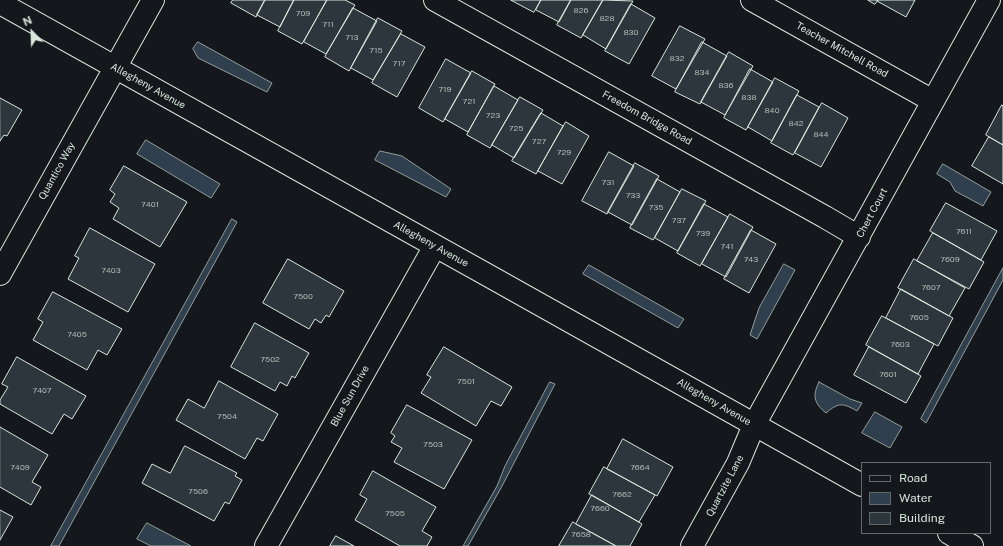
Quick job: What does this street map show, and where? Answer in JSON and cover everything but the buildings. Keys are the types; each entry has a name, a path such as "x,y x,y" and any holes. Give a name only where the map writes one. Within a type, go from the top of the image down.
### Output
{"street":[{"name":"Quantico Way","path":"0,274 153,0"},
{"name":"Freedom Bridge Road","path":"435,0 859,237"},
{"name":"Teacher Mitchell Road","path":"752,0 932,101"},
{"name":"Chert Court","path":"754,425 989,0"},
{"name":"Allegheny Avenue","path":"0,4 861,484"},
{"name":"Blue Sun Drive","path":"266,546 436,246"},
{"name":"Quartzite Lane","path":"692,546 738,463 754,425"},
{"path":"951,534 972,546"}],"water":[{"path":"198,42 272,83 267,92 198,58 193,49"},
{"path":"146,140 220,184 211,198 137,154"},
{"path":"380,151 402,156 451,189 446,197 375,160"},
{"path":"943,164 991,192 983,206 955,191 950,182 937,174"},
{"path":"232,219 237,222 59,546 51,546"},
{"path":"784,264 795,270 757,339 750,335 759,308"},
{"path":"589,265 684,319 678,328 583,274"},
{"path":"1003,268 1003,280 926,423 921,419"},
{"path":"550,382 555,384 501,488 468,546 463,546 497,486 505,466"},
{"path":"819,382 850,399 862,403 857,411 848,406 838,405 826,413 815,399 815,391"},
{"path":"875,412 902,427 890,448 862,433"},
{"path":"147,523 191,546 151,546 137,539"}]}
